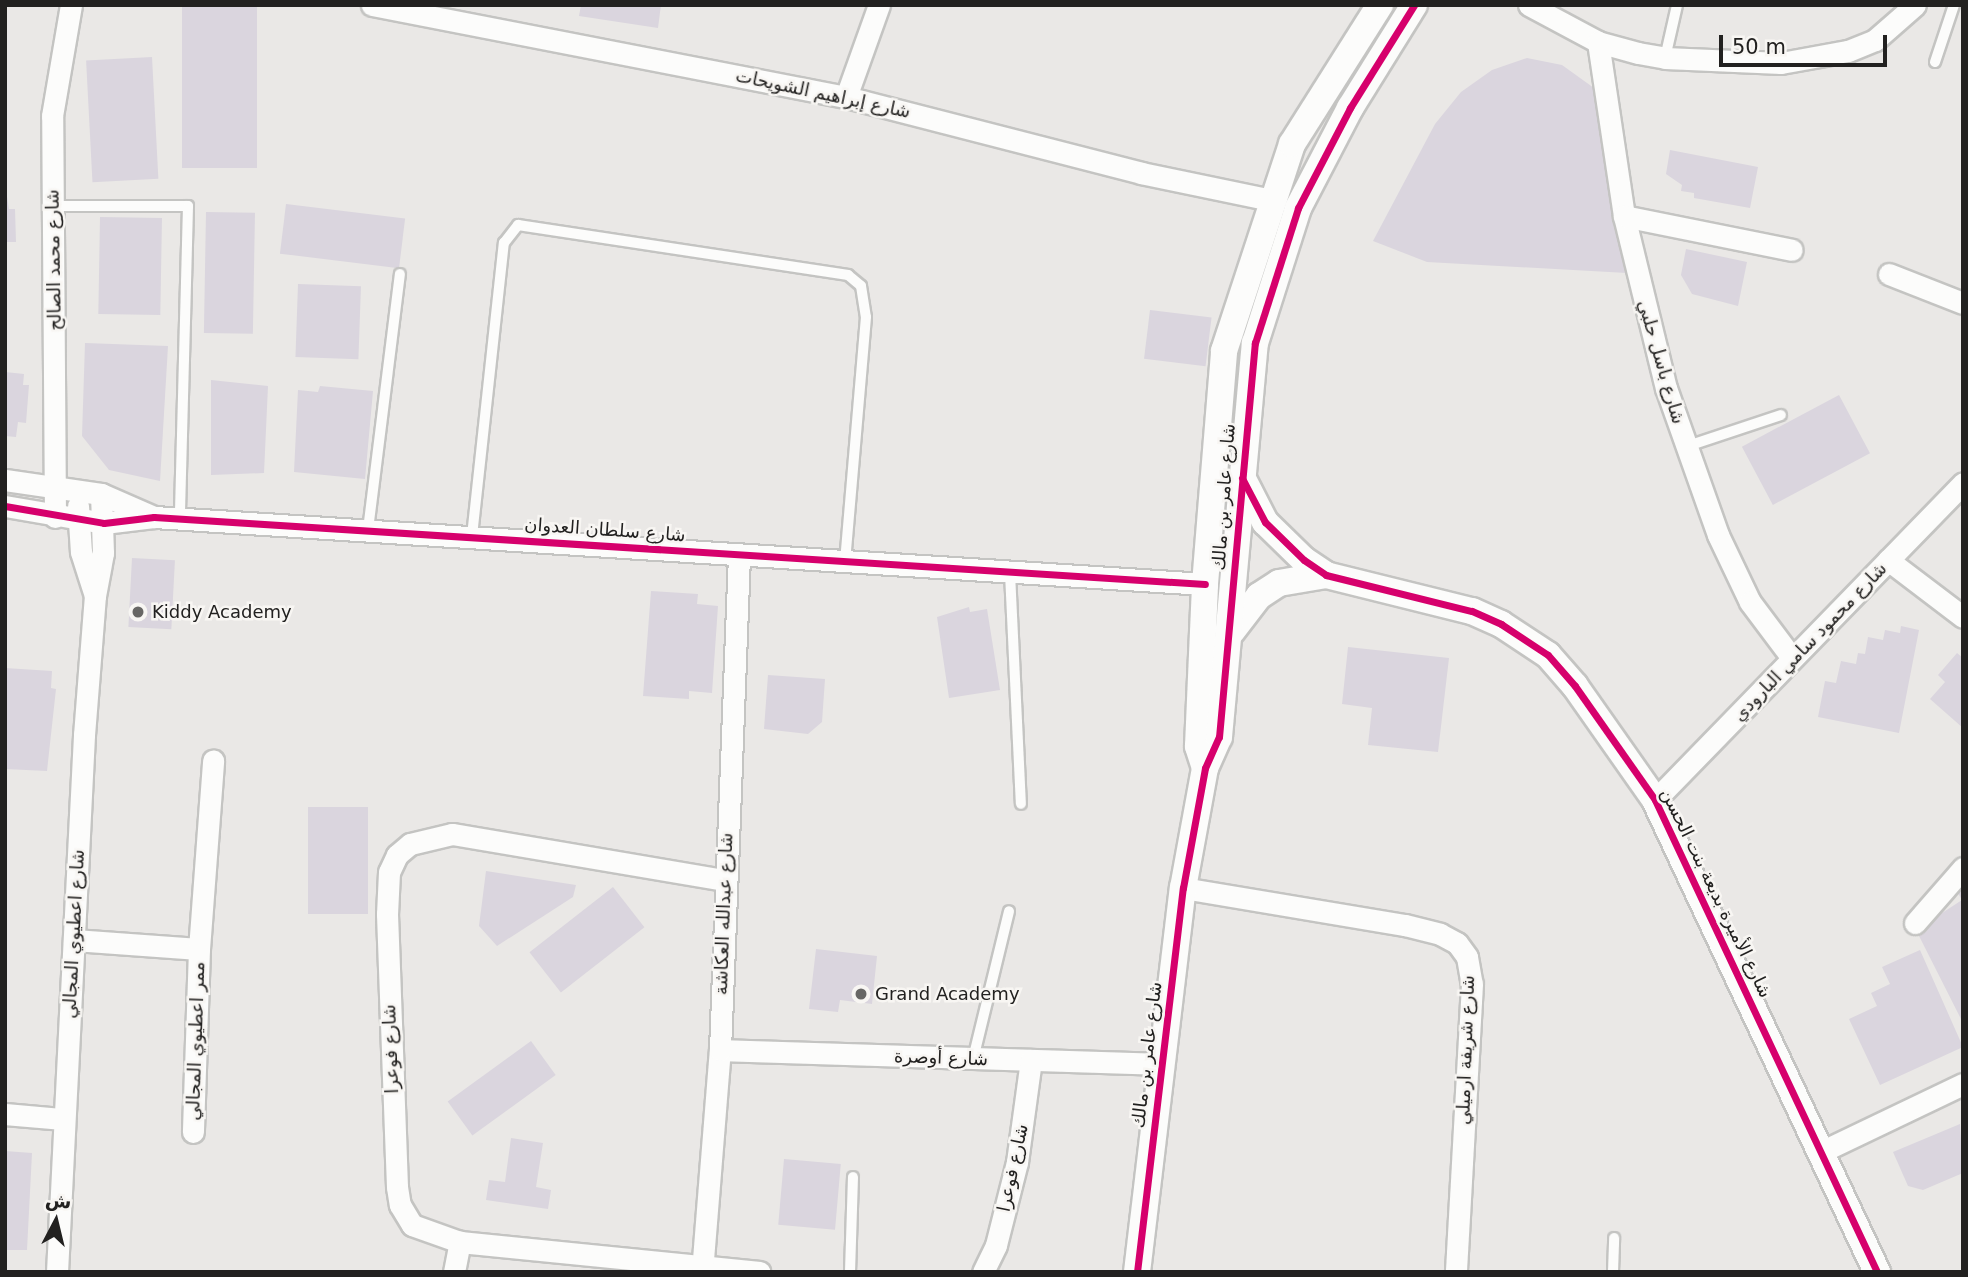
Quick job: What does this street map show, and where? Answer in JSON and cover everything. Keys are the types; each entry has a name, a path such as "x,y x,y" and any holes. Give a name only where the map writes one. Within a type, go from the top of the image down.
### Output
{"street":[{"name":"شارع محمد الصالح","path":"55,517 54,89 71,5"},
{"name":"شارع إبراهيم الشويحات","path":"372,5 846,97 1141,173 1271,200"},
{"path":"846,97 879,5"},
{"name":"شارع عامر بن مالك","path":"1205,768 1198,746 1205,584 1219,373 1271,200 1292,144 1381,5"},
{"path":"1529,5 1598,42 1665,58 1744,63 1810,60 1875,40 1915,5"},
{"name":"شارع عامر بن مالك","path":"1137,1272 1183,888 1205,768 1219,737 1230,634 1240,474 1255,343 1298,208 1350,108 1416,6"},
{"name":"شارع باسل حلبي","path":"1598,42 1624,216 1666,388 1718,535 1750,602 1792,658"},
{"path":"1271,200 1298,208"},
{"path":"1624,216 1792,250"},
{"path":"1889,274 1963,303"},
{"name":"شارع الأميرة بديعة بنت الحسن","path":"1240,474 1265,522 1304,560 1326,575"},
{"name":"شارع سلطان العدوان","path":"5,480 56,485 101,494 154,517"},
{"name":"شارع محمود سامي البارودي","path":"1655,800 1963,483"},
{"name":"شارع اعطيوي المجالي","path":"77,490 85,570 95,596"},
{"name":"شارع اعطيوي المجالي","path":"57,1272 62,1119 95,596 104,523 101,494"},
{"name":"شارع سلطان العدوان","path":"5,506 55,517 104,523 154,517 1205,584"},
{"name":"شارع عبدالله العكاشة","path":"703,1268 720,1050 724,880 739,556"},
{"path":"1888,560 1963,617"},
{"name":"شارع الأميرة بديعة بنت الحسن","path":"1230,634 1259,596 1290,579 1326,575 1472,611 1522,636 1548,655 1575,686 1655,800 1823,1151 1877,1272"},
{"path":"199,949 213,761"},
{"name":"شارع فوعرا","path":"724,880 452,835 410,844 397,855 389,872 387,914 399,1196 412,1225 460,1242 760,1272"},
{"path":"1914,923 1963,868"},
{"name":"شارع شريفة ارميلي","path":"1183,888 1405,925 1440,934 1457,943 1468,957 1472,984 1456,1272"},
{"name":"ممر اعطيوي المجالي","path":"74,940 199,949 192,1132"},
{"name":"شارع أوصرة","path":"720,1050 1162,1064"},
{"name":"شارع فوعرا","path":"983,1272 996,1245 1017,1162 1031,1060"},
{"path":"1823,1151 1963,1084"},
{"path":"5,1114 62,1119"},
{"path":"454,1272 460,1242"}],"lane":[{"path":"1665,58 1678,5"},
{"path":"1936,62 1954,5"},
{"path":"54,206 188,206 180,520"},
{"path":"472,536 504,243 518,225 848,275 861,286 866,317 845,562"},
{"path":"368,530 400,274"},
{"path":"1685,447 1781,415"},
{"path":"1010,572 1021,804"},
{"path":"973,1059 1009,911"},
{"path":"850,1272 853,1177"},
{"path":"1613,1272 1614,1238"}],"building":[{"path":"182,5 257,5 257,168 182,168"},
{"path":"581,5 661,5 658,28 579,16"},
{"path":"152,57 158,179 92,182 86,60"},
{"path":"1527,58 1562,65 1594,88 1627,273 1427,262 1373,241 1435,124 1461,92 1492,70"},
{"path":"1670,150 1758,167 1750,208 1694,198 1694,193 1681,191 1682,185 1666,174"},
{"path":"5,184 9,209 15,209 16,242 5,242"},
{"path":"286,204 405,219 399,268 280,254"},
{"path":"206,212 255,213 253,334 204,333"},
{"path":"100,217 162,218 160,315 98,314"},
{"path":"1686,249 1747,262 1738,306 1692,294 1681,275"},
{"path":"298,284 361,286 358,359 295,357"},
{"path":"1150,310 1212,318 1206,366 1144,359"},
{"path":"85,343 168,346 160,481 109,470 82,436"},
{"path":"5,372 24,374 23,385 29,385 26,423 18,422 16,437 5,436"},
{"path":"211,380 268,386 264,473 211,475"},
{"path":"320,386 373,391 365,479 294,472 298,390 318,392"},
{"path":"1839,395 1870,453 1773,505 1742,447"},
{"path":"132,558 175,560 171,629 128,627"},
{"path":"651,591 698,594 697,604 718,606 712,693 689,691 689,699 643,696"},
{"path":"969,607 970,612 987,609 1000,690 949,698 937,617"},
{"path":"1901,626 1919,630 1899,733 1818,717 1825,681 1836,683 1841,661 1856,664 1858,653 1865,654 1868,637 1883,640 1885,630 1900,633"},
{"path":"1348,647 1449,658 1438,752 1368,745 1372,708 1342,704"},
{"path":"1957,653 1963,658 1963,728 1930,699 1945,682 1938,675"},
{"path":"5,668 52,671 51,688 56,689 47,771 5,769"},
{"path":"768,675 825,679 822,722 808,734 764,729"},
{"path":"308,807 368,807 368,914 308,914"},
{"path":"486,871 576,885 573,897 497,946 479,926"},
{"path":"613,887 644,927 561,992 529,952"},
{"path":"1963,891 1963,1023 1916,930 1962,900 1958,893"},
{"path":"816,949 877,956 872,1004 840,1000 838,1012 809,1009"},
{"path":"1920,950 1963,1047 1880,1085 1849,1019 1877,1006 1871,993 1890,984 1882,967"},
{"path":"531,1041 556,1075 472,1136 448,1102"},
{"path":"1960,1124 1963,1173 1923,1190 1908,1186 1893,1152"},
{"path":"511,1138 543,1143 536,1187 551,1190 548,1209 486,1200 489,1180 505,1182"},
{"path":"5,1151 32,1153 27,1250 5,1250"},
{"path":"784,1159 841,1164 835,1230 778,1225"}],"cycle path":[{"path":"1137,1272 1183,888 1205,768 1219,737 1255,343 1298,208 1350,108 1414,5"},
{"path":"1242,478 1265,522 1304,560 1326,575 1472,611 1501,624 1548,655 1575,686 1655,800 1877,1272"},
{"path":"5,506 104,523 154,517 1205,584"}],"place":[{"name":"Kiddy Academy","path":"138,612"},
{"name":"Grand Academy","path":"861,994"}]}
